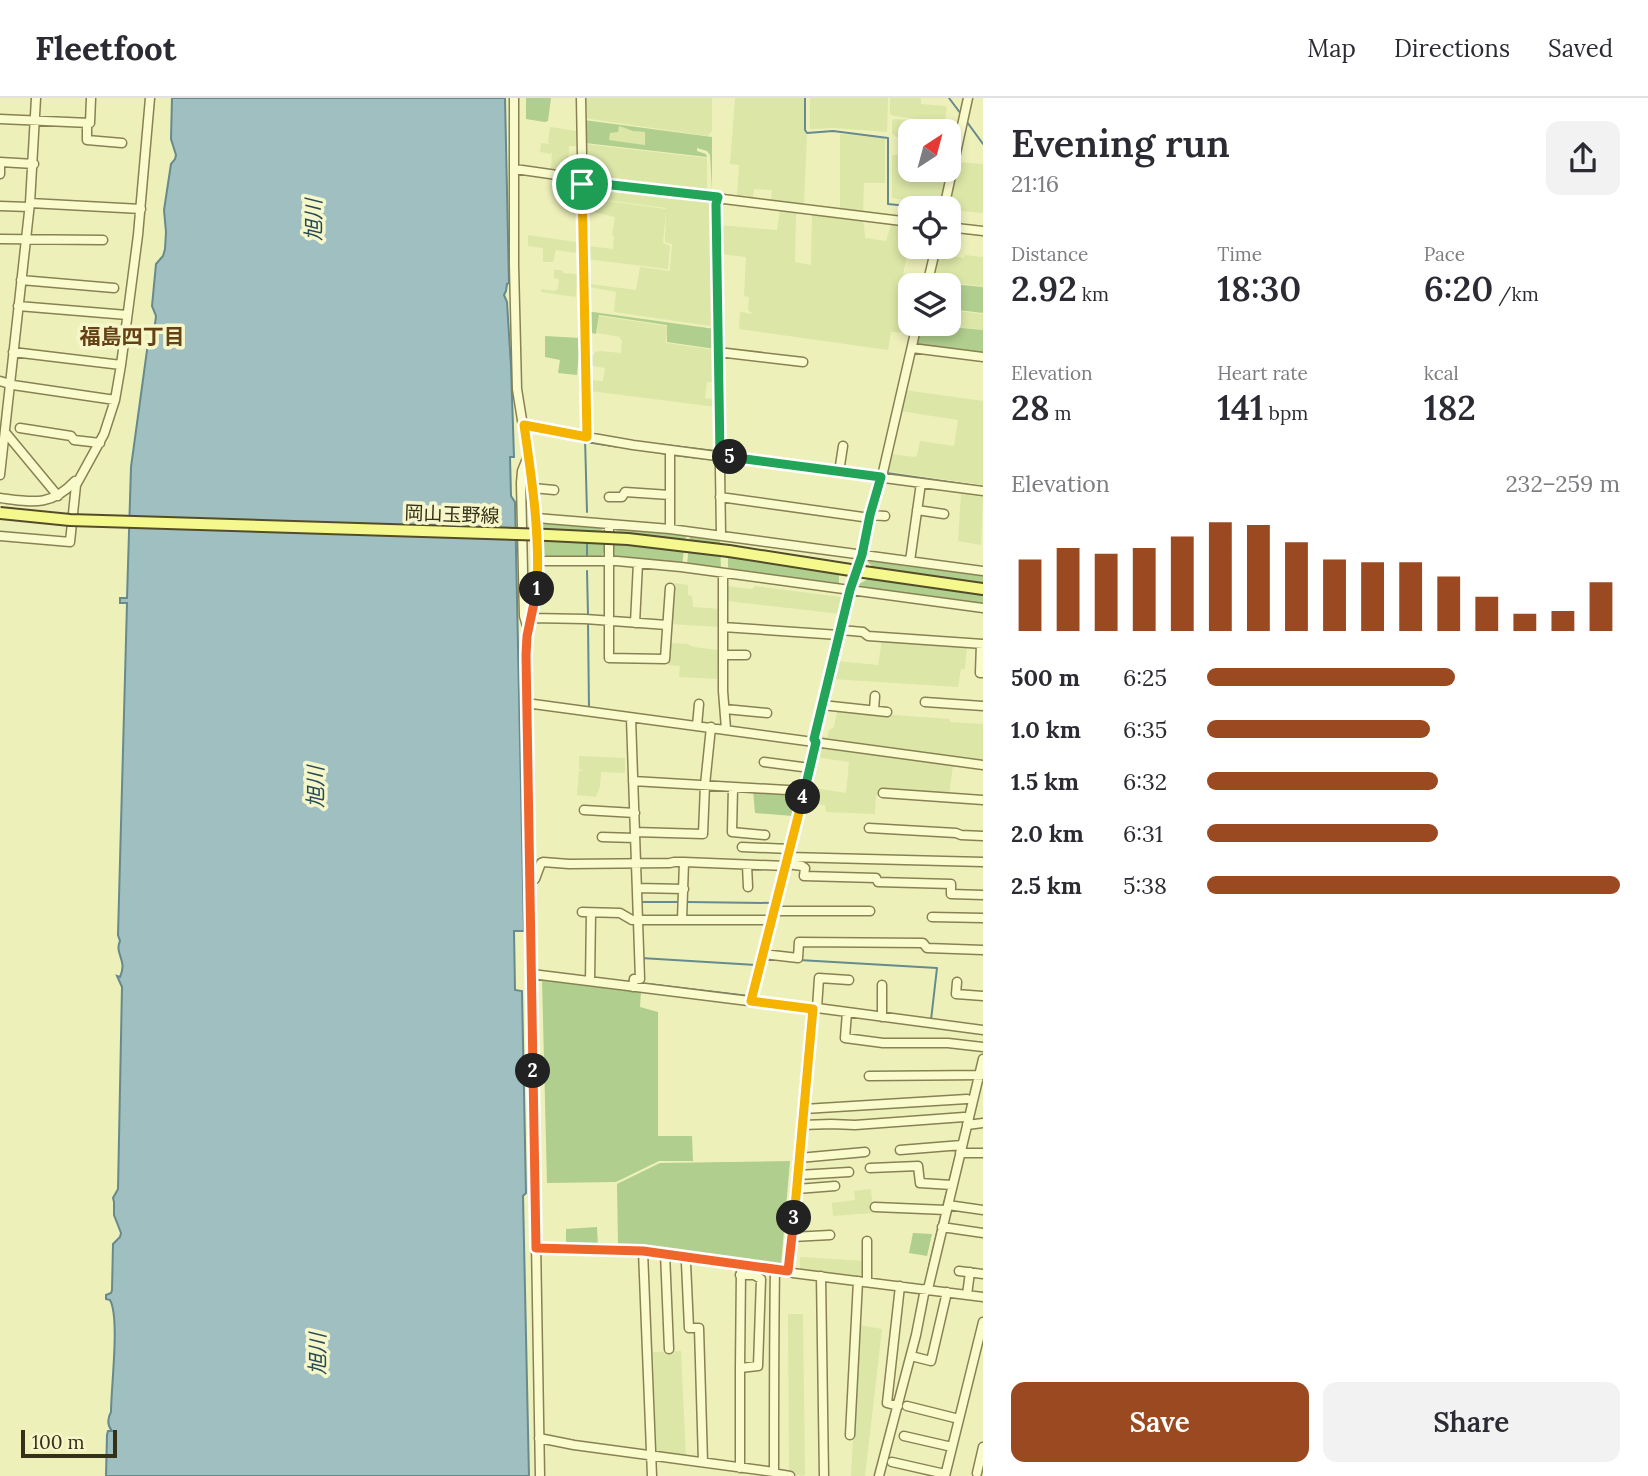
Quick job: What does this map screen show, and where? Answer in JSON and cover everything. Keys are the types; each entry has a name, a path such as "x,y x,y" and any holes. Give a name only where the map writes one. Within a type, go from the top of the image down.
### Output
{"main road":[{"name":"岡山玉野線","path":"0,513 70,520 628,539 729,551 983,589"}],"street":[{"path":"0,475 30,205 36,98"},
{"path":"91,98 87,140 122,143"},
{"path":"0,536 69,542 76,485 100,443 115,400 141,209 150,98"},
{"path":"514,98 517,389 533,488 538,561 537,588 526,646 526,703 540,1476"},
{"path":"581,98 585,437"},
{"path":"947,196 968,98"},
{"path":"0,119 87,123"},
{"path":"0,174 0,162 31,163"},
{"path":"515,169 594,183 898,221"},
{"path":"717,199 721,535"},
{"path":"0,206 141,209"},
{"path":"961,228 983,231"},
{"path":"0,239 103,240"},
{"path":"21,280 114,288"},
{"path":"18,306 127,315"},
{"path":"751,998 915,336"},
{"path":"912,348 983,357"},
{"path":"13,352 121,365"},
{"path":"718,352 803,362"},
{"path":"0,381 115,400"},
{"path":"524,425 670,453 720,455 882,474 921,485 983,491"},
{"path":"20,428 100,443"},
{"path":"5,432 59,495 69,500 72,506"},
{"path":"839,469 843,446"},
{"path":"670,453 670,529"},
{"path":"528,456 522,471 521,484 524,616 528,630"},
{"path":"0,498 42,501 59,495 80,476"},
{"path":"910,561 921,485"},
{"path":"533,488 554,490"},
{"path":"609,497 622,498 625,492 670,495"},
{"path":"720,497 885,516"},
{"path":"917,510 944,514"},
{"path":"536,517 721,535 983,571"},
{"path":"609,524 609,657 665,659 670,588"},
{"path":"538,561 638,563 983,608"},
{"path":"635,623 638,563"},
{"path":"723,573 726,729"},
{"path":"531,618 667,625"},
{"path":"723,627 863,632 867,636 982,644 980,673 983,673"},
{"path":"724,655 746,656"},
{"path":"874,710 875,696"},
{"path":"925,702 983,706"},
{"path":"526,703 983,765"},
{"path":"697,726 699,704"},
{"path":"822,705 887,712"},
{"path":"725,709 767,713"},
{"path":"631,719 634,781 632,813 637,888 636,982"},
{"path":"602,838 703,834 711,730"},
{"path":"764,762 807,767"},
{"path":"634,781 802,790"},
{"path":"733,786 732,832 765,835"},
{"path":"883,793 983,800"},
{"path":"584,810 632,813"},
{"path":"869,828 983,836"},
{"path":"742,847 787,858 805,869 804,876 951,884 951,894 983,895"},
{"path":"529,880 535,880 543,862 747,864 787,858 983,862"},
{"path":"682,920 684,862"},
{"path":"747,864 748,887"},
{"path":"637,888 684,889"},
{"path":"590,981 587,913 620,913 636,920 682,920 870,911"},
{"path":"932,917 983,918"},
{"path":"763,954 798,958 799,942 922,943 927,948 983,950"},
{"path":"531,974 590,981 636,982 847,1014 983,1030"},
{"path":"788,1271 812,1008 819,978 849,980"},
{"path":"957,982 956,994 983,996"},
{"path":"882,1017 883,985"},
{"path":"847,1014 845,1038 883,1043 982,1046"},
{"path":"948,1043 951,1027"},
{"path":"879,1476 902,1406 950,1184 983,1059"},
{"path":"869,1076 978,1075"},
{"path":"804,1109 967,1099"},
{"path":"802,1125 967,1119 983,1123"},
{"path":"900,1150 960,1147 983,1153"},
{"path":"799,1158 865,1152"},
{"path":"870,1168 918,1166 920,1183 950,1184"},
{"path":"798,1175 849,1172"},
{"path":"797,1189 835,1186"},
{"path":"876,1207 983,1210"},
{"path":"942,1227 983,1233"},
{"path":"792,1237 830,1235"},
{"path":"850,1435 860,1283 867,1241"},
{"path":"536,1248 643,1251 755,1270 788,1271 900,1289 983,1297"},
{"path":"643,1251 654,1455 652,1476"},
{"path":"665,1256 669,1349"},
{"path":"687,1259 690,1328 699,1328 703,1462"},
{"path":"740,1468 741,1268"},
{"path":"740,1368 758,1366 761,1279 755,1270"},
{"path":"774,1472 775,1271"},
{"path":"959,1271 983,1274"},
{"path":"967,1295 970,1272"},
{"path":"822,1278 824,1476"},
{"path":"900,1289 887,1403 959,1419"},
{"path":"912,1356 930,1361 946,1295"},
{"path":"891,1462 945,1475 983,1322"},
{"path":"904,1436 952,1447"},
{"path":"539,1438 790,1476"},
{"path":"976,1473 983,1447"}],"green space":[{"path":"526,98 551,98 548,121 526,119"},
{"path":"583,98 712,98 712,131 708,136 583,118"},
{"path":"735,98 804,98 804,131 807,135 804,204 771,201 772,190 754,189 753,198 737,196 739,165 730,164"},
{"path":"810,98 888,98 887,132 810,129"},
{"path":"890,98 921,98 921,104 947,108 945,119 919,119 890,114"},
{"path":"898,119 898,137 892,134 892,120"},
{"path":"584,120 712,137 712,190 710,155 707,151 697,148 697,151 707,157 585,143","holes":["619,126 645,132 645,145 609,140 610,133 618,132"]},
{"path":"619,126 646,132 645,138 647,132 653,133 652,146 609,140 610,132"},
{"path":"550,127 576,131 576,146 569,146 568,168 574,170 574,175 551,172 552,148 551,154 540,152 541,143 551,144 548,143"},
{"path":"840,134 885,138 885,183 864,183 863,212 840,208"},
{"path":"584,144 707,158 707,193 590,179 585,177"},
{"path":"892,155 898,155 898,182 948,182 944,196 892,198"},
{"path":"961,162 983,164 983,213 961,211 961,196 950,196 953,182 961,182"},
{"path":"584,187 713,202 714,301 710,326 614,312 616,292 590,287 590,284 636,290 640,267 670,271 672,244 665,242 666,208 584,197"},
{"path":"584,198 666,209 663,243 670,246 668,269 586,259 589,246 613,249 615,217 589,211"},
{"path":"780,210 796,212 795,262 811,265 814,214 862,221 865,238 886,241 891,225 898,226 898,259 906,259 903,273 898,273 898,332 891,332 888,350 739,329 740,312 753,314 748,310 749,297 744,296 746,257 719,254 719,225 777,230"},
{"path":"528,235 576,242 577,249 575,253 556,250 553,262 543,262 543,248 528,246"},
{"path":"965,255 983,257 983,286 961,284 961,273 933,273 936,259 961,259"},
{"path":"554,270 577,274 575,297 541,292 541,289 558,289 559,279 554,278"},
{"path":"961,285 983,287 983,313 961,310"},
{"path":"586,311 715,329 715,349 667,342 667,325 599,315 596,334 587,332"},
{"path":"961,311 983,314 983,330 961,327"},
{"path":"599,316 667,326 666,343 715,350 716,382 707,382 705,398 716,400 716,407 590,391 588,380 603,381 605,368 588,365 588,356 600,351 621,353 620,337 597,333"},
{"path":"961,328 983,330 983,354 915,345 917,336 961,336"},
{"path":"545,336 580,338 581,353 577,375 558,373 560,360 545,357"},
{"path":"904,390 983,401 983,485 885,471 890,454 915,457 920,441 954,446 958,420 900,411"},
{"path":"961,494 983,497 981,545 958,541"},
{"path":"546,523 600,527 605,538 603,554 601,557 548,558 543,553 543,525"},
{"path":"621,527 686,535 682,565 618,559 613,554 612,543 614,532"},
{"path":"690,535 720,539 721,571 687,565"},
{"path":"728,555 839,575 839,585 728,570"},
{"path":"869,558 983,573 983,585 873,567 868,562"},
{"path":"868,579 983,594 983,606 857,587"},
{"path":"673,583 688,585 688,595 692,596 693,607 720,609 720,627 670,624"},
{"path":"726,586 752,589 755,586 841,597 841,614 726,601"},
{"path":"882,640 967,646 965,669 961,669 958,687 832,679 837,661 878,665"},
{"path":"669,643 719,650 717,679 679,677 680,666 668,665"},
{"path":"837,711 983,724 983,762 818,739 819,736 827,737 829,730 834,727"},
{"path":"819,747 953,765 949,795 880,790 880,795 876,796 875,814 826,812 825,805 804,803 808,787 846,793 849,762 815,757"},
{"path":"579,756 625,758 625,772 601,772 596,797 577,795 579,771 584,771 579,769"},
{"path":"753,790 799,792 793,816 755,813"},
{"path":"542,979 641,991 640,1007 658,1012 658,1136 692,1136 693,1161 659,1161 616,1182 547,1183"},
{"path":"790,1161 781,1265 618,1246 617,1184 660,1163"},
{"path":"871,1189 873,1213 833,1216 832,1203 855,1200 854,1191"},
{"path":"597,1227 598,1247 566,1245 566,1229"},
{"path":"913,1233 932,1234 927,1256 909,1253"},
{"path":"800,1257 866,1261 865,1278 800,1269"},
{"path":"788,1314 803,1314 805,1475 802,1476 789,1474"},
{"path":"859,1325 882,1329 865,1476 851,1476"},
{"path":"681,1351 686,1458 656,1453 653,1352"}],"water":[{"name":"旭川","path":"172,98 505,98 509,283 504,295 507,302 511,366 514,457 510,457 511,496 515,502 524,931 514,931 515,990 522,991 529,1476 106,1476 107,1435 108,1431 112,1431 109,1420 115,1337 113,1309 106,1295 112,1290 113,1244 121,1233 114,1215 113,1198 118,1189 122,987 117,976 120,977 123,966 118,935 127,603 120,603 120,598 127,598 131,467 148,343 153,336 156,316 152,306 156,264 165,249 164,210 171,164 176,155 171,139"}],"waterway":[{"path":"805,98 807,133 833,131 888,138 888,204 898,205"},
{"path":"949,98 961,114"},
{"path":"967,122 983,144"},
{"path":"961,232 983,235"},
{"path":"585,438 587,512"},
{"path":"586,442 619,447"},
{"path":"657,444 715,451"},
{"path":"649,451 667,454"},
{"path":"724,451 836,467"},
{"path":"673,455 716,460"},
{"path":"842,468 878,472"},
{"path":"887,473 983,487"},
{"path":"953,491 983,495"},
{"path":"587,542 587,556"},
{"path":"587,571 588,615"},
{"path":"588,621 589,710"},
{"path":"639,902 679,902"},
{"path":"687,902 773,903"},
{"path":"641,958 756,965"},
{"path":"799,960 937,968 931,1020"},
{"path":"640,983 749,996"},
{"path":"755,997 808,1004"},
{"path":"949,1182 958,1147"},
{"path":"943,1206 948,1188"},
{"path":"928,1271 942,1212"},
{"path":"720,1265 739,1267"},
{"path":"744,1268 773,1272"},
{"path":"883,1476 889,1454"}],"district":[{"name":"福島四丁目","path":"132,336"}],"route":[{"path":"582,180 718,197 720,455 881,477 862,555 850,590 787,864 751,1001 813,1009 788,1271 643,1251 536,1248 526,655 537,588 538,548 524,425 587,437 582,184 582,180"}]}
